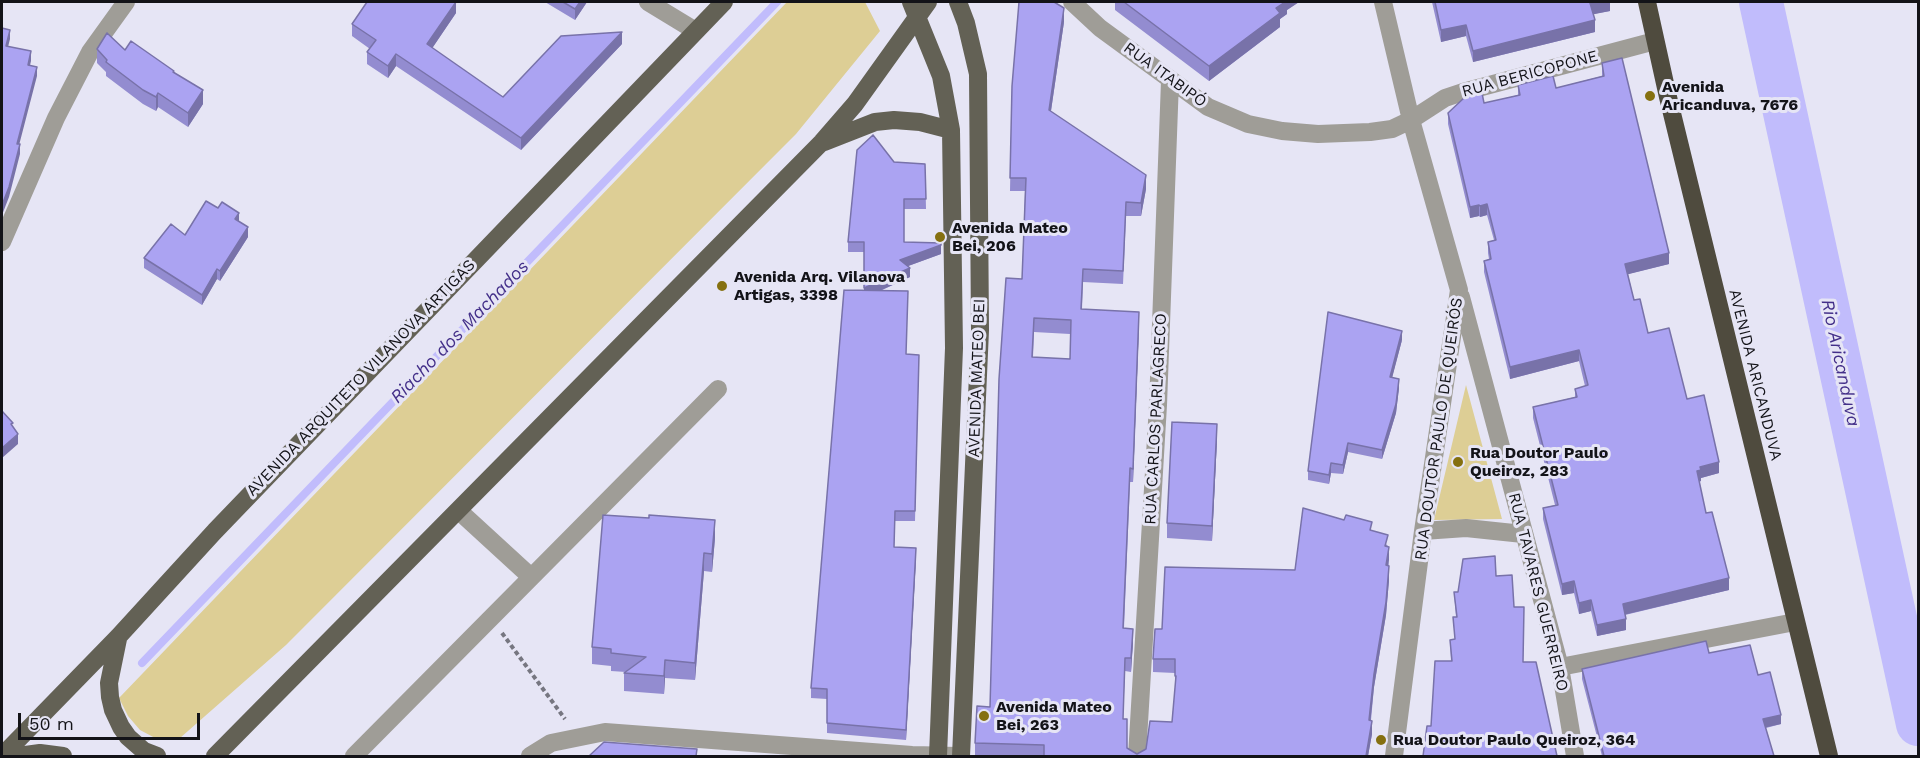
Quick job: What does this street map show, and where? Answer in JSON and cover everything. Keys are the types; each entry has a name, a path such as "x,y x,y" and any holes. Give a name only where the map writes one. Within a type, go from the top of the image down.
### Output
{"highway":[{"name":"AVENIDA ARICANDUVA","path":"1647,2 1829,756"}],"main road":[{"name":"AVENIDA ARQUITETO VILANOVA ARTIGAS","path":"2,756 118,637 215,531 694,30 724,2"},
{"name":"AVENIDA MATEO BEI","path":"958,2 966,23 978,74 980,330 960,756"},
{"name":"AVENIDA MATEO BEI","path":"919,7 941,76 951,130 954,348 938,756"},
{"path":"215,756 822,142 855,104 919,7"},
{"path":"822,142 875,122 894,120 920,122 951,130"},
{"path":"118,637 109,683 113,711 128,737 144,751 157,756"},
{"path":"18,756 40,753 63,756"}],"street":[{"path":"2,242 56,118 90,52 126,2"},
{"path":"648,2 694,30"},
{"name":"RUA ITABIPÓ","path":"1072,2 1100,28 1170,81 1208,107 1248,124 1282,131 1318,134 1392,129 1412,120"},
{"name":"RUA DOUTOR PAULO DE QUEIRÓS","path":"1383,2 1412,120 1459,290 1423,531 1394,756"},
{"name":"RUA BERICOPONE","path":"1412,120 1444,98 1655,41"},
{"name":"RUA CARLOS PARLAGRECO","path":"1137,756 1158,405 1170,81"},
{"name":"RUA TAVARES GUERREIRO","path":"1459,290 1560,667 1575,756"},
{"path":"354,756 718,389"},
{"path":"459,511 531,577"},
{"path":"1423,531 1466,528 1523,534"},
{"path":"1560,667 1795,622"},
{"path":"530,756 550,750 577,737 604,732 960,756"}],"path":[{"path":"491,618 577,737"}],"shaded area":[{"path":"787,2 865,2 880,31 796,134 286,645 180,738 157,739 140,730 128,716 119,698"},
{"path":"1466,385 1502,519 1434,520"}],"building":[{"path":"367,2 456,2 427,44 503,97 561,36 622,32 521,138 396,54 388,66 367,52 376,40 352,24"},
{"path":"563,2 580,2 575,9"},
{"path":"1019,2 1054,2 1064,8 1049,110 1146,175 1141,203 1126,202 1123,271 1083,269 1081,309 1139,312 1133,469 1130,468 1123,628 1133,629 1131,658 1125,658 1123,719 1127,719 1127,748 1137,754 1146,749 1150,721 1172,722 1176,676 1175,659 1153,659 1155,629 1162,629 1165,567 1295,570 1303,508 1344,520 1346,515 1372,522 1370,530 1388,535 1385,546 1389,547 1386,565 1389,566 1386,602 1374,674 1369,720 1372,721 1366,756 1044,756 1044,745 975,743 977,706 990,707 999,379 1006,278 1022,279 1026,178 1010,178 1012,86","holes":["1034,318 1071,320 1070,359 1032,357"]},
{"path":"1124,2 1285,2 1276,8 1280,13 1209,66"},
{"path":"1435,2 1599,2 1590,3 1595,20 1473,51 1466,25 1441,30"},
{"path":"2,28 10,30 6,46 31,51 28,65 37,67 17,144 20,144 2,205"},
{"path":"107,33 125,50 131,41 173,72 203,90 188,113 158,93 156,97 143,90 106,62 107,60 97,49"},
{"path":"1622,58 1669,253 1625,264 1634,300 1640,299 1648,333 1669,328 1687,399 1704,395 1719,462 1700,467 1701,470 1697,471 1706,513 1712,512 1729,578 1623,604 1626,619 1597,625 1591,600 1579,603 1574,581 1562,584 1543,508 1558,505 1533,407 1577,397 1575,389 1588,385 1579,350 1510,367 1484,261 1491,259 1488,242 1496,240 1487,204 1470,207 1448,113 1465,97 1482,93 1484,103 1520,95 1518,85 1553,76 1556,88 1604,76 1602,63"},
{"path":"873,135 894,162 925,164 926,199 904,199 904,242 941,243 941,245 900,260 910,268 864,288 864,242 848,242 857,150"},
{"path":"206,201 218,208 222,202 239,213 235,219 248,227 220,271 217,269 202,295 144,258 171,224 185,235"},
{"path":"844,290 908,291 906,354 919,355 915,511 895,511 894,547 916,548 906,730 827,723 827,689 811,688"},
{"path":"1328,312 1402,331 1390,377 1399,379 1396,404 1382,450 1348,443 1343,465 1331,463 1329,475 1308,471"},
{"path":"2,411 13,423 11,424 18,434 2,448"},
{"path":"1172,422 1217,424 1212,526 1167,523"},
{"path":"603,515 649,518 649,515 715,520 712,554 704,553 695,663 665,660 664,676 624,673 646,657 611,653 611,649 592,647"},
{"path":"1495,556 1496,576 1512,575 1514,607 1524,607 1523,662 1536,662 1557,756 1423,756 1427,726 1431,726 1435,661 1452,661 1450,640 1455,639 1453,617 1457,617 1454,592 1458,592 1463,559"},
{"path":"1706,641 1709,653 1750,645 1758,675 1770,672 1781,715 1763,719 1774,756 1604,756 1582,669"},
{"path":"604,742 697,749 696,756 589,756"}],"waterway":[{"name":"Riacho dos Machados","path":"142,663 777,2"},
{"name":"Rio Aricanduva","path":"1761,2 1918,724"}],"place":[{"name":"Avenida Aricanduva, 7676","path":"1650,96"},
{"name":"Avenida Mateo Bei, 206","path":"940,237"},
{"name":"Avenida Arq. Vilanova Artigas, 3398","path":"722,286"},
{"name":"Rua Doutor Paulo Queiroz, 283","path":"1458,462"},
{"name":"Avenida Mateo Bei, 263","path":"984,716"},
{"name":"Rua Doutor Paulo Queiroz, 364","path":"1381,740"}]}
